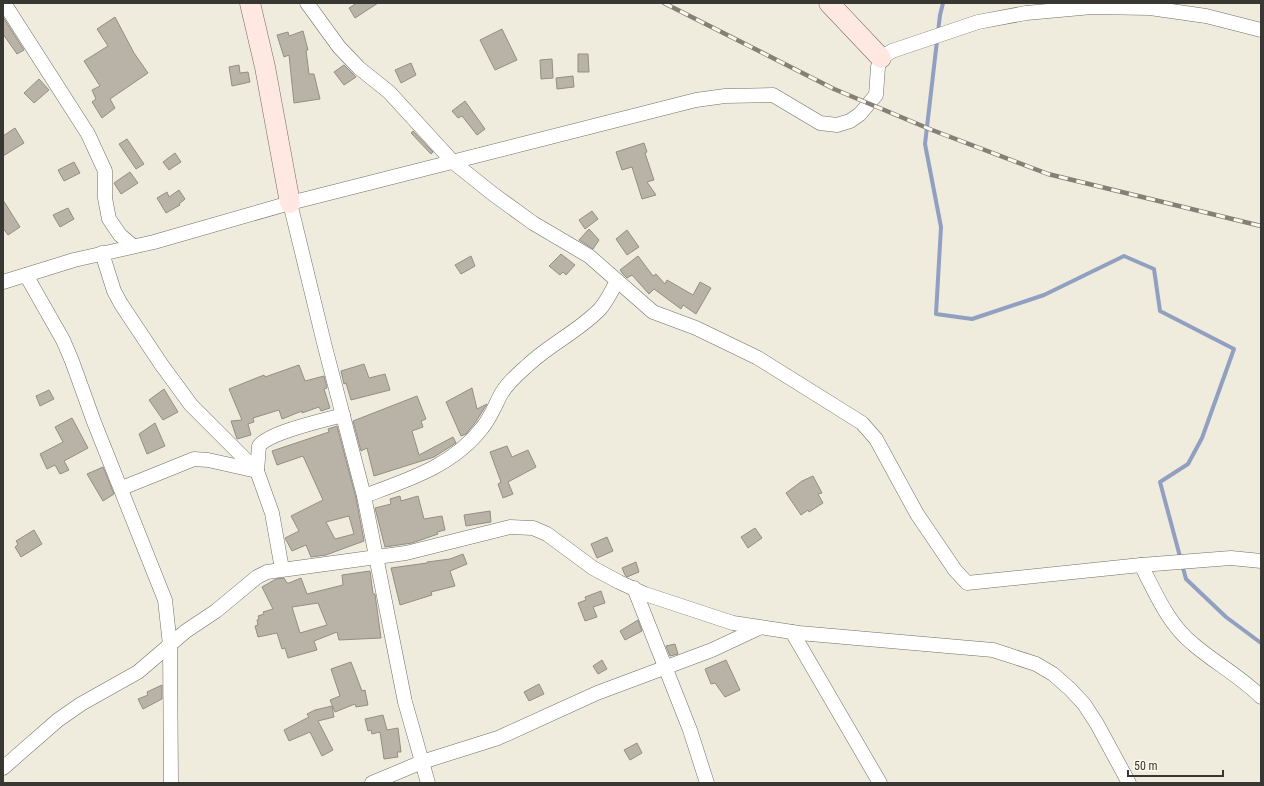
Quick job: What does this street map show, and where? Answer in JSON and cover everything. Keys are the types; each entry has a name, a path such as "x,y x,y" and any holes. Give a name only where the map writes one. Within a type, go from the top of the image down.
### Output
{"street":[{"path":"4,3 88,134 105,171 106,198 109,219 120,235 133,246"},
{"path":"250,3 265,67 290,203 325,347 364,496 400,679 428,783"},
{"path":"307,3 359,68 389,92 453,162 533,223 589,256 653,312 696,328 758,358 862,423 876,439 917,514 958,573 967,583 1141,565 1231,558 1261,561"},
{"path":"830,3 881,58"},
{"path":"3,282 102,253 154,242 236,220 290,203 696,100 725,96 773,95 820,123 837,125 850,121 860,114 876,95 878,67 881,58 892,51 978,22 1026,8 1150,8 1206,16 1261,30"},
{"path":"102,253 114,291 161,364 191,405 257,471"},
{"path":"26,275 63,340 165,600 170,645 171,783"},
{"path":"364,496 406,481 436,467 458,453 472,441 493,414 500,396 519,373 600,309 617,281"},
{"path":"282,569 272,513 257,471 259,446 266,439 289,430 343,415"},
{"path":"122,488 194,459 208,460 257,471"},
{"path":"3,768 58,720 81,704 138,672 257,577 267,572 282,569 306,568 406,553 510,527 533,528 547,534 593,568 634,588 733,624 792,632 993,650 1036,664 1064,684 1084,704 1097,724 1129,783"},
{"path":"1141,565 1174,625 1192,644 1248,684 1261,697"},
{"path":"634,588 664,668 690,730 707,783"},
{"path":"372,783 422,762 498,738 597,693 712,650 759,628"},
{"path":"792,632 880,783"}],"building":[{"path":"357,3 378,3 355,18 349,8"},
{"path":"3,17 24,50 17,54 3,34"},
{"path":"115,17 134,53 148,73 110,99 115,108 102,118 92,102 96,99 92,90 100,86 84,61 108,46 97,29"},
{"path":"502,29 517,60 495,70 480,40"},
{"path":"303,31 308,50 306,50 309,74 314,74 320,99 294,103 289,55 284,57 277,35 288,32 289,36"},
{"path":"578,54 588,54 589,72 578,72"},
{"path":"552,59 553,78 541,79 540,60"},
{"path":"411,63 416,75 401,83 395,70"},
{"path":"239,65 240,73 248,72 250,82 232,86 229,67"},
{"path":"344,65 356,77 344,85 334,72"},
{"path":"573,76 574,87 557,89 556,78"},
{"path":"39,79 49,90 34,103 24,93"},
{"path":"465,101 485,129 477,135 462,116 458,118 452,111"},
{"path":"15,128 24,143 3,156 3,136"},
{"path":"413,131 433,152 431,154 411,133"},
{"path":"127,139 144,164 136,169 119,144"},
{"path":"644,143 647,152 645,153 654,180 647,182 656,195 642,199 632,167 622,170 616,152"},
{"path":"175,153 181,162 169,170 163,162"},
{"path":"74,162 80,173 64,181 58,170"},
{"path":"130,172 138,183 121,194 114,183"},
{"path":"179,190 185,199 179,204 180,205 166,213 157,198 167,192 169,197"},
{"path":"3,200 20,227 8,235 3,228"},
{"path":"68,208 74,219 60,227 53,215"},
{"path":"592,211 598,219 585,229 579,220"},
{"path":"589,229 599,240 593,249 579,240"},
{"path":"627,230 639,247 627,255 616,239"},
{"path":"561,254 575,265 566,275 563,272 560,275 549,266"},
{"path":"471,256 475,266 461,274 455,265"},
{"path":"638,256 653,276 656,274 665,284 667,280 693,295 700,282 711,288 696,314 683,305 681,309 654,289 649,294 632,275 627,278 623,274 620,270"},
{"path":"364,364 369,378 385,374 390,390 351,400 346,383 344,384 341,371"},
{"path":"299,365 305,381 324,376 327,388 324,389 330,408 321,411 319,407 302,413 302,411 282,419 279,410 253,418 254,422 248,424 251,435 237,439 231,421 242,420 229,389 264,375 265,377"},
{"path":"472,388 477,409 487,404 475,423 466,434 461,436 446,402"},
{"path":"164,389 178,412 163,420 149,400"},
{"path":"49,390 54,399 40,406 36,396"},
{"path":"417,396 426,419 421,421 423,427 412,431 419,455 453,437 456,443 434,457 374,476 367,448 361,451 353,421"},
{"path":"72,418 88,448 64,461 69,470 60,474 55,465 47,469 40,454 63,442 55,427"},
{"path":"155,423 165,446 147,454 139,434"},
{"path":"337,426 356,498 364,541 326,555 311,557 306,545 292,551 285,538 299,531 291,516 323,500 303,456 277,465 272,451 329,432 328,429","holes":["349,516 354,534 335,539 326,522"]},
{"path":"507,446 512,457 528,450 536,467 508,482 513,494 503,498 498,484 501,482 490,452"},
{"path":"103,467 114,494 103,501 87,474"},
{"path":"813,476 822,493 818,494 823,503 801,515 786,493 802,481"},
{"path":"400,496 401,501 418,496 424,519 442,516 445,530 412,543 385,547 375,508 391,504 390,499"},
{"path":"490,511 491,522 466,526 464,515"},
{"path":"755,528 762,538 748,548 741,537"},
{"path":"34,530 42,544 21,557 15,547 18,544 16,541"},
{"path":"607,537 613,551 597,558 591,544"},
{"path":"463,554 467,564 450,571 455,586 431,592 432,595 400,605 391,568 450,559"},
{"path":"636,562 639,572 627,577 622,568"},
{"path":"370,571 373,594 375,594 381,638 339,640 337,632 314,641 317,650 288,658 285,648 282,649 277,633 258,637 255,626 258,625 258,616 264,614 263,612 273,609 262,587 276,579 284,578 287,583 289,583 301,578 307,594 343,585 342,575","holes":["318,603 327,625 300,633 292,607"]},
{"path":"601,591 605,603 593,607 597,617 585,621 578,603 586,600 585,597"},
{"path":"638,620 642,631 625,640 620,631"},
{"path":"675,644 678,654 670,656 666,646"},
{"path":"602,660 607,669 598,674 593,666"},
{"path":"726,660 740,690 725,697 715,683 711,684 705,669"},
{"path":"351,662 362,691 365,690 368,705 356,707 355,704 335,712 330,700 340,696 331,669"},
{"path":"539,684 544,694 529,701 524,692"},
{"path":"162,685 162,699 143,709 138,699 148,695 147,692"},
{"path":"332,706 334,717 318,721 333,750 322,756 310,732 289,741 284,730 309,717 307,714 315,710"},
{"path":"383,715 387,730 398,728 401,752 397,752 398,757 384,759 380,732 372,734 371,730 368,731 365,719"},
{"path":"637,743 642,753 630,760 624,750"}],"waterway":[{"path":"943,3 940,15 925,144 941,227 936,314 972,319 1044,295 1124,256 1154,269 1160,311 1234,349 1202,438 1188,464 1160,482 1186,579 1226,617 1261,643"}],"railway":[{"path":"664,3 834,89 932,130 1048,174 1261,226"}]}
